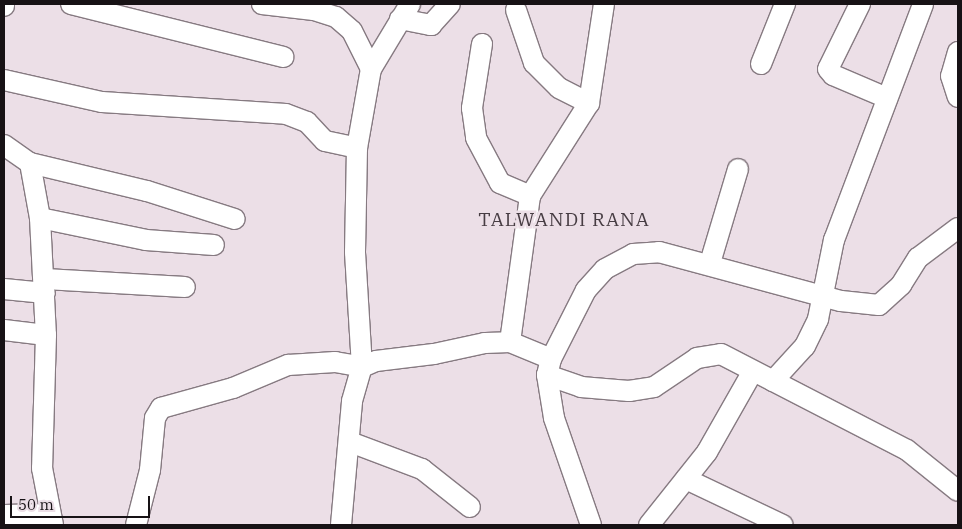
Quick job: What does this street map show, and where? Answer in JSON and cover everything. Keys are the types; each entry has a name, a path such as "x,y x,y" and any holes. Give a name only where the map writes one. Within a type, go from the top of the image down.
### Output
{"street":[{"path":"72,4 282,57"},
{"path":"262,4 338,11 352,31 371,69"},
{"path":"341,525 350,442 352,401 362,367 355,252 357,148 371,69 405,11 431,25 450,4"},
{"path":"510,342 530,196 589,103 604,4"},
{"path":"761,64 786,4"},
{"path":"860,4 828,69 833,75 887,98"},
{"path":"773,381 813,332 834,240 922,4"},
{"path":"516,10 534,62 559,88 589,103"},
{"path":"482,44 472,108 476,138 500,183 530,196"},
{"path":"958,52 951,76 958,97"},
{"path":"4,80 102,102 286,114 307,122 325,141 357,148"},
{"path":"4,145 30,163 147,191 235,219"},
{"path":"4,516 51,520 42,468 46,335 40,218 30,163"},
{"path":"710,263 738,169"},
{"path":"40,218 146,240 214,245"},
{"path":"591,525 554,418 549,367 586,290 605,269 633,254 659,252 710,263 821,296 862,306 879,306 901,285 918,258 958,228"},
{"path":"4,289 44,286 185,287"},
{"path":"4,330 46,335"},
{"path":"136,525 150,470 155,418 161,408 233,388 288,365 328,361 362,367 376,361 434,354 485,342 510,342 581,386 629,391 654,387 697,358 710,354 720,354 907,450 958,491"},
{"path":"649,525 707,452 753,371"},
{"path":"350,442 422,469 470,507"},
{"path":"686,479 783,525"}],"district":[{"name":"TALWANDI RANA","path":"564,220"}]}
